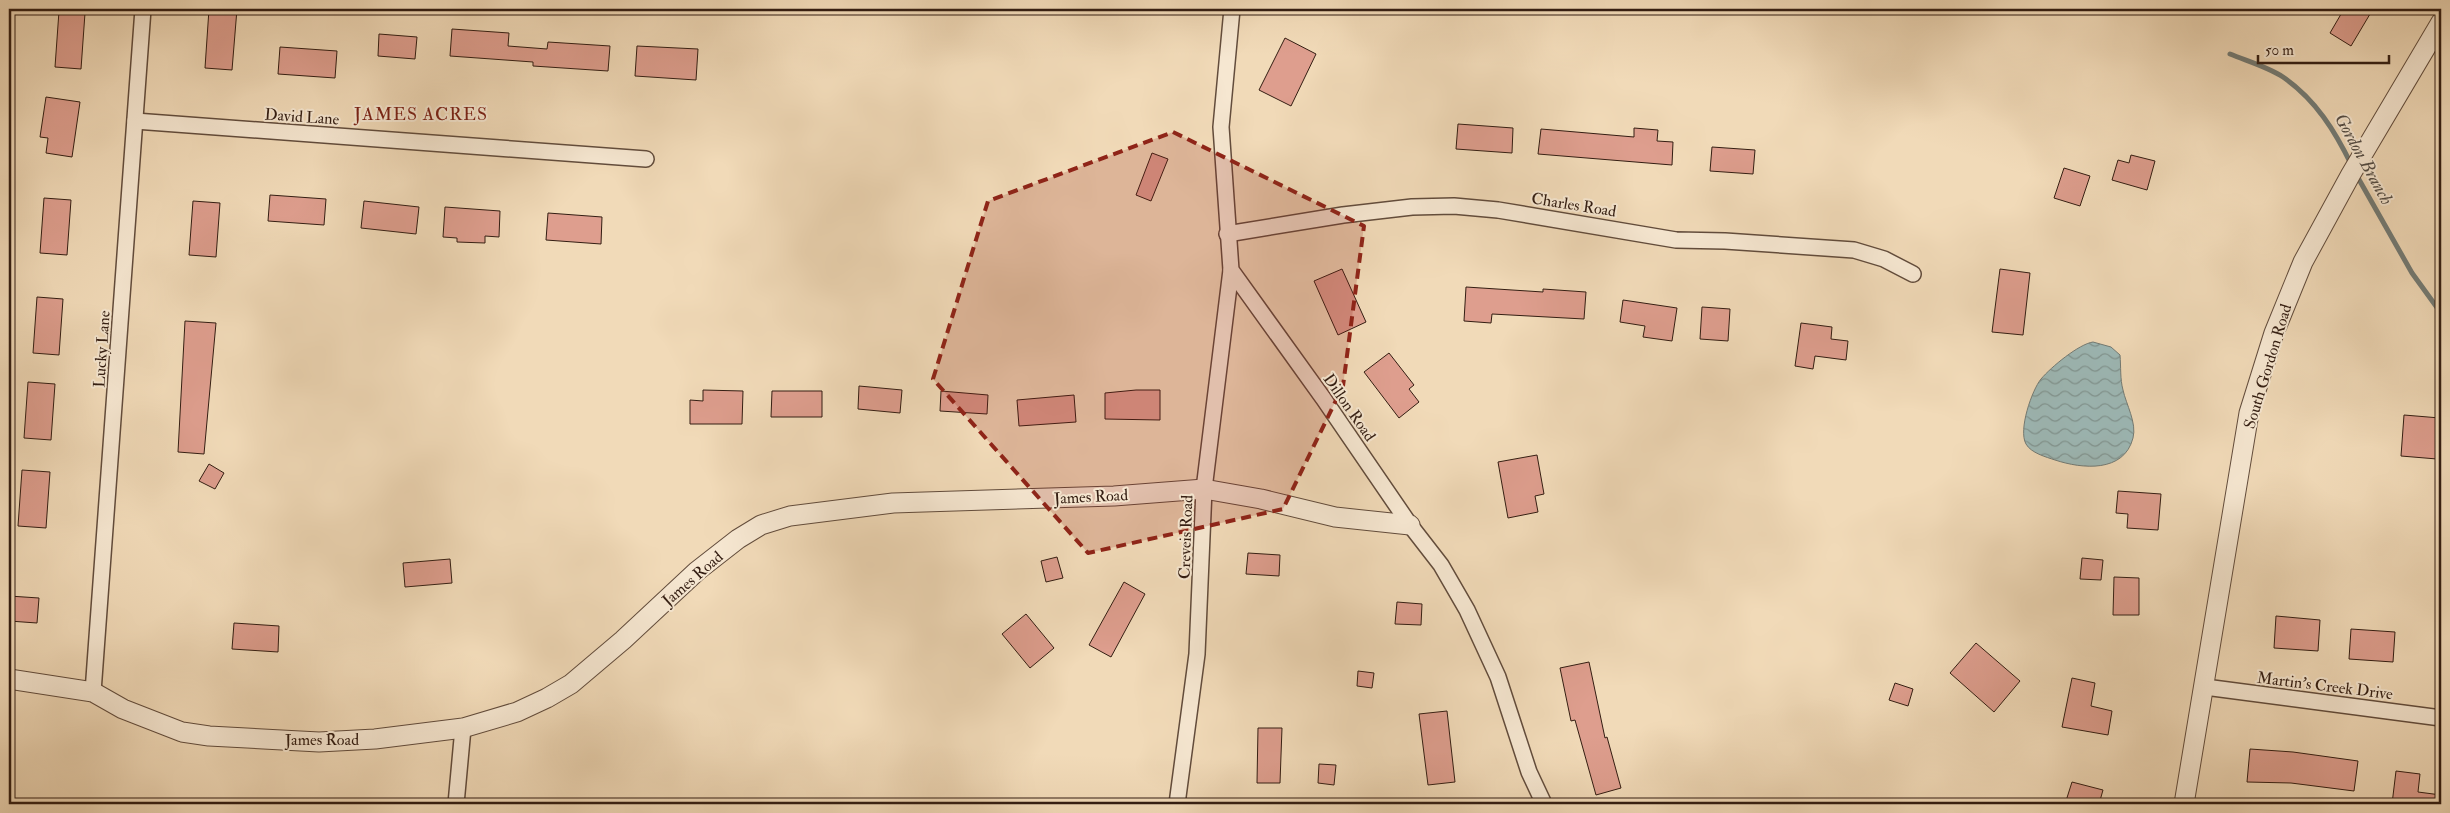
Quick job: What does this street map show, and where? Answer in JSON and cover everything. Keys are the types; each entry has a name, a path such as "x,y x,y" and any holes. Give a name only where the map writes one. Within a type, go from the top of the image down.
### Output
{"street":[{"name":"Lucky Lane","path":"93,692 143,9"},
{"name":"Dillon Road","path":"1232,9 1220,127 1231,270 1323,398 1410,525 1441,565 1467,610 1498,677 1529,772 1544,804"},
{"name":"South Gordon Road","path":"2184,804 2205,688 2249,413 2274,333 2303,262 2351,174 2441,22"},
{"name":"David Lane","path":"135,122 646,159"},
{"name":"Charles Road","path":"1227,234 1343,215 1412,207 1454,206 1498,210 1676,240 1725,241 1854,250 1884,259 1913,274"},
{"name":"Creveis Road","path":"1178,804 1197,654 1204,489 1231,270"},
{"name":"James Road","path":"9,679 93,692 122,709 182,732 209,736 319,742 375,739 442,728 463,728 517,712 571,684 624,640 697,571 724,550 761,525 790,516 893,503 1114,496 1204,489 1261,499 1335,517 1410,525"},
{"name":"Martin's Creek Drive","path":"2205,688 2441,718"},
{"path":"456,804 463,728"}],"highlighted area":[{"path":"1173,132 1364,226 1343,386 1283,509 1088,553 933,379 988,201"}],"water":[{"path":"2093,342 2111,347 2120,355 2122,386 2134,426 2133,438 2128,449 2121,457 2101,466 2066,463 2031,450 2024,438 2024,429 2027,410 2037,384 2051,368 2073,351"}],"building":[{"path":"209,9 237,9 232,70 205,68"},
{"path":"2344,9 2373,9 2351,46 2330,33"},
{"path":"59,11 85,13 81,69 55,67"},
{"path":"452,29 509,33 508,46 547,49 548,42 610,46 608,71 533,66 533,62 450,56"},
{"path":"379,34 417,37 415,59 378,56"},
{"path":"1285,38 1316,54 1291,106 1259,90"},
{"path":"637,46 698,49 696,80 635,76"},
{"path":"280,47 337,51 335,78 278,74"},
{"path":"46,97 80,102 72,157 46,153 48,138 40,137"},
{"path":"1458,124 1513,128 1512,153 1456,149"},
{"path":"1634,128 1658,130 1657,141 1673,142 1672,165 1538,154 1541,129 1634,137"},
{"path":"1712,147 1755,150 1753,174 1710,171"},
{"path":"1152,153 1168,159 1151,201 1136,195"},
{"path":"2131,155 2155,161 2147,190 2112,180 2118,160 2129,163"},
{"path":"2064,168 2090,176 2080,206 2054,198"},
{"path":"270,195 326,199 324,225 268,221"},
{"path":"44,198 71,200 67,255 40,253"},
{"path":"193,201 220,203 216,257 189,255"},
{"path":"364,201 419,207 416,234 361,228"},
{"path":"445,207 500,211 499,237 485,236 485,243 457,242 457,238 443,237"},
{"path":"548,213 602,217 601,244 546,240"},
{"path":"1342,269 1366,322 1338,335 1314,281"},
{"path":"2000,269 2030,273 2023,335 1992,332"},
{"path":"1466,287 1543,292 1543,289 1586,292 1584,319 1492,314 1491,323 1464,321"},
{"path":"37,297 63,299 59,355 33,353"},
{"path":"1623,300 1677,308 1672,341 1643,337 1645,326 1620,322"},
{"path":"1702,307 1730,309 1728,341 1700,339"},
{"path":"185,321 216,323 204,454 178,452"},
{"path":"1801,323 1832,327 1831,339 1848,341 1846,360 1815,356 1813,369 1795,366"},
{"path":"1389,353 1414,385 1409,389 1419,402 1399,418 1364,372"},
{"path":"28,382 55,384 51,440 24,438"},
{"path":"859,386 902,390 900,413 858,409"},
{"path":"703,390 743,391 742,424 690,424 690,400 703,401"},
{"path":"1160,390 1160,420 1105,419 1105,393"},
{"path":"772,391 822,391 822,417 771,417"},
{"path":"941,391 988,395 987,414 940,411"},
{"path":"1074,395 1076,422 1019,426 1017,400"},
{"path":"2404,415 2440,418 2437,459 2401,456"},
{"path":"1537,455 1544,494 1535,496 1538,512 1508,518 1498,462"},
{"path":"209,464 224,473 215,489 199,481"},
{"path":"22,470 50,472 46,528 18,526"},
{"path":"2118,491 2161,494 2158,530 2127,528 2128,514 2116,513"},
{"path":"1248,553 1280,555 1279,576 1246,574"},
{"path":"1057,557 1063,578 1046,582 1041,561"},
{"path":"2082,558 2103,560 2101,580 2080,579"},
{"path":"450,559 452,583 405,587 403,563"},
{"path":"2114,577 2139,578 2139,615 2113,615"},
{"path":"1124,582 1145,594 1111,657 1089,645"},
{"path":"9,596 39,598 37,623 9,621"},
{"path":"1397,602 1422,604 1421,625 1395,624"},
{"path":"1026,614 1054,648 1030,668 1002,634"},
{"path":"2276,616 2320,620 2318,651 2274,648"},
{"path":"234,623 279,626 278,652 232,649"},
{"path":"2351,629 2395,632 2393,662 2349,659"},
{"path":"1976,643 2020,681 1994,712 1950,673"},
{"path":"1589,662 1605,738 1607,737 1621,788 1596,795 1575,720 1571,721 1560,668"},
{"path":"1358,671 1374,673 1372,688 1357,686"},
{"path":"2072,678 2095,683 2091,706 2112,711 2108,735 2062,727"},
{"path":"1895,683 1913,689 1908,706 1889,700"},
{"path":"1447,711 1455,782 1428,785 1419,714"},
{"path":"1258,728 1282,728 1280,783 1257,783"},
{"path":"2250,749 2293,752 2358,761 2354,791 2291,783 2247,782"},
{"path":"1319,764 1336,765 1334,785 1318,783"},
{"path":"2396,771 2420,774 2418,792 2441,795 2441,804 2392,804"},
{"path":"2072,782 2103,790 2099,804 2065,804"}],"waterway":[{"name":"Gordon Branch","path":"2230,54 2277,73 2295,86 2324,117 2352,166"},
{"name":"Gordon Branch","path":"2357,176 2412,273 2441,313"}],"district":[{"name":"JAMES ACRES","path":"421,114"}]}
